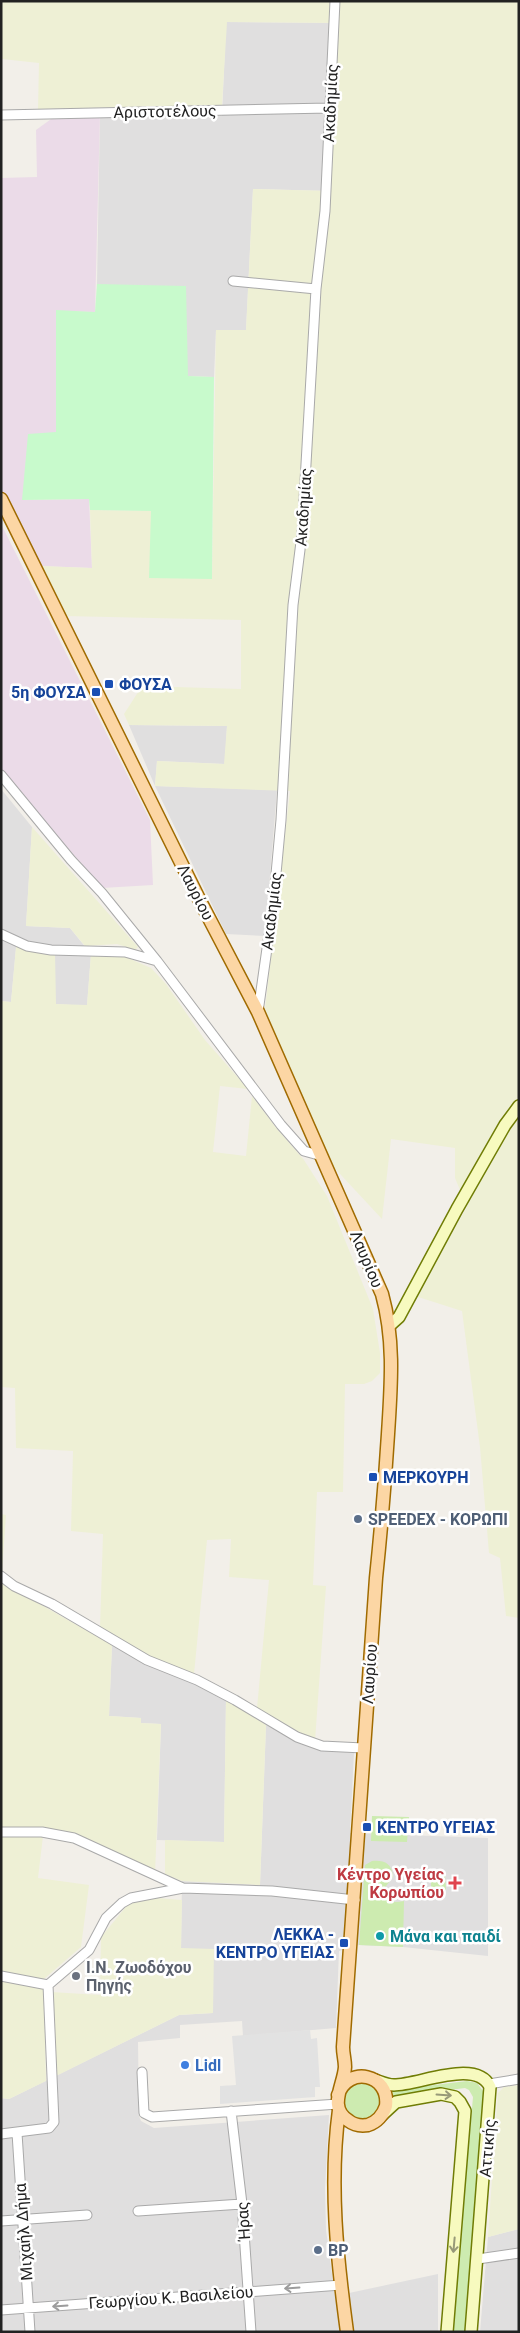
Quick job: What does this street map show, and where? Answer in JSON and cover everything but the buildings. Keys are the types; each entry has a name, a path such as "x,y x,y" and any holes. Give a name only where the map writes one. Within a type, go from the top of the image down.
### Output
{"main road":[{"name":"Λαυρίου","path":"1,499 199,899 258,1012 382,1294 389,1326 392,1362 385,1490 364,1748 344,2038 345,2070 338,2103 336,2146 336,2231 347,2332"},
{"path":"389,1326 399,1317 457,1209 505,1125 519,1106"},
{"path":"336,2146 345,2131 374,2122 383,2114 387,2097 382,2085 369,2078 351,2062 344,2038"},
{"path":"365,2125 350,2122 338,2103 343,2085 349,2080 369,2078 394,2085 471,2073 481,2076 489,2084"},
{"name":"Αττικής","path":"471,2332 491,2093 489,2084"},
{"name":"Αττικής","path":"383,2114 396,2102 441,2094 455,2097 465,2111 447,2332"}],"street":[{"name":"Ακαδημίας","path":"258,1012 273,906 282,820 293,604 302,534 316,289 325,211 335,1"},
{"name":"Αριστοτέλους","path":"1,114 329,108"},
{"path":"233,281 316,289"},
{"path":"1,775 102,893 157,961 281,1125 304,1151 322,1156"},
{"path":"1,934 27,946 51,950 125,952 157,961"},
{"path":"1,1576 14,1586 52,1604 147,1660 220,1692 297,1737 322,1746 364,1748"},
{"path":"1,1832 42,1832 74,1838 183,1888"},
{"path":"48,1985 88,1950 106,1918 122,1903 131,1898 183,1888 272,1891 355,1900"},
{"path":"1,1976 48,1985"},
{"path":"1,2134 49,2128 54,2122 48,1985"},
{"path":"142,2072 144,2113 147,2116 338,2103"},
{"path":"489,2084 519,2079"},
{"name":"Ήρας","path":"232,2111 242,2204 251,2332"},
{"name":"Μιχαήλ Δήμα","path":"17,2133 30,2332"},
{"path":"138,2211 242,2204"},
{"path":"1,2221 87,2215"},
{"path":"478,2259 519,2253"},
{"name":"Γεωργίου Κ. Βασιλείου","path":"1,2310 341,2285"}],"shaded area":[{"path":"226,22 339,23 331,191 253,189 246,331 216,330 214,377 188,376 97,284 100,115 222,116"},
{"path":"100,115 95,312 56,311 56,432 23,500 89,499 92,568 40,566 1,491 1,178 37,177 36,130 54,117"},
{"path":"1,524 150,820 153,885 102,888 1,770"},
{"path":"129,725 227,726 225,764 157,761 155,786"},
{"path":"155,786 277,790 265,936 226,934"},
{"path":"1,789 32,827 26,926 70,928 91,954 87,1006 56,1004 16,948 11,1002 1,1001"},
{"path":"112,1645 226,1698 224,1842 157,1840 161,1724 141,1723 141,1718 109,1716"},
{"path":"266,1725 312,1748 354,1753 350,1833 488,1838 488,1956 403,1947 359,1945 339,1951 336,2028 243,2036 242,2021 180,2025 180,2038 138,2042 139,2116 141,2121 154,2128 329,2115 325,2189 326,2230 335,2296 438,2274 438,2332 1,2332 1,2098 9,2099 179,2015 213,2013 181,1948 182,1881 260,1885"},
{"path":"310,2030 311,2039 317,2038 320,2087 315,2087 315,2097 220,2104 220,2086 236,2085 232,2036"},
{"path":"519,2229 519,2332 480,2332 488,2237"}],"green space":[{"path":"1,1 519,1 519,1618 506,1616 500,1558 489,1553 480,1447 462,1311 415,1296 467,1207 455,1178 455,1148 391,1139 382,1219 328,1161 265,1009 290,791 155,786 157,761 224,764 227,726 129,725 124,714 142,686 241,689 241,620 65,616 40,566 92,568 90,510 151,511 212,579 216,330 246,330 253,189 331,191 339,23 227,22 222,105 38,109 39,63 2,59"},
{"path":"97,284 186,286 188,376 214,377 212,579 149,578 151,511 90,510 89,499 22,500 28,434 56,432 56,310 95,312"},
{"path":"32,827 138,947 135,950 117,944 85,946 70,928 26,926"},
{"path":"16,947 55,953 56,1004 87,1005 91,954 121,955 151,968 166,984 205,1040 248,1089 220,1086 213,1152 246,1156 252,1096 304,1160 327,1196 373,1309 380,1353 380,1373 372,1381 364,1384 345,1384 343,1492 317,1492 313,1585 326,1586 315,1741 257,1708 269,1580 229,1577 231,1539 207,1540 194,1674 148,1657 100,1628 103,1534 71,1531 73,1451 16,1448 15,1388 1,1387 1,1001 11,1002"},
{"path":"1,1514 6,1515 2,1572 1,1571"},
{"path":"1,1582 112,1645 109,1716 141,1718 141,1723 161,1724 155,1874 75,1834 1,1828"},
{"path":"226,1698 266,1725 260,1885 182,1881 165,1874 165,1840 224,1842"},
{"path":"372,1816 409,1817 407,1842 371,1841"},
{"path":"1,1836 43,1836 38,1878 89,1885 81,1947 44,1979 1,1971"},
{"path":"372,1861 387,1863 391,1868 393,1877 383,1890 387,1900 393,1902 404,1901 403,1947 359,1945 365,1865"},
{"path":"431,1875 445,1875 446,1890 431,1890"},
{"path":"157,1898 182,1900 181,1948 214,1949 213,2013 179,2015 54,2077 51,1992 100,1995 101,1937 130,1902"},
{"path":"1,1980 44,1989 46,2081 9,2099 1,2098"},
{"path":"467,2081 477,2083 486,2095 466,2332 452,2332 473,2097 469,2090 465,2088 395,2097 391,2093 394,2090"},
{"path":"362,2082 369,2083 375,2088 380,2094 380,2108 375,2114 369,2119 362,2120 355,2119 349,2114 344,2108 343,2101 344,2094 349,2088 355,2083"},
{"path":"519,2085 519,2229 488,2237 498,2093 504,2087"}],"place":[{"name":"ΦΟΥΣΑ","path":"109,684"},
{"name":"5η ΦΟΥΣΑ","path":"96,692"},
{"name":"ΜΕΡΚΟΥΡΗ","path":"373,1477"},
{"name":"SPEEDEX - ΚΟΡΩΠΙ","path":"358,1519"},
{"name":"ΚΕΝΤΡΟ ΥΓΕΙΑΣ","path":"367,1827"},
{"name":"Κέντρο Υγείας Κορωπίου","path":"455,1883"},
{"name":"Μάνα και παιδί","path":"380,1936"},
{"name":"ΛΕΚΚΑ - ΚΕΝΤΡΟ ΥΓΕΙΑΣ","path":"344,1943"},
{"name":"Ι.Ν. Ζωοδόχου Πηγής","path":"76,1976"},
{"name":"Lidl","path":"185,2065"},
{"name":"BP","path":"318,2250"}]}
